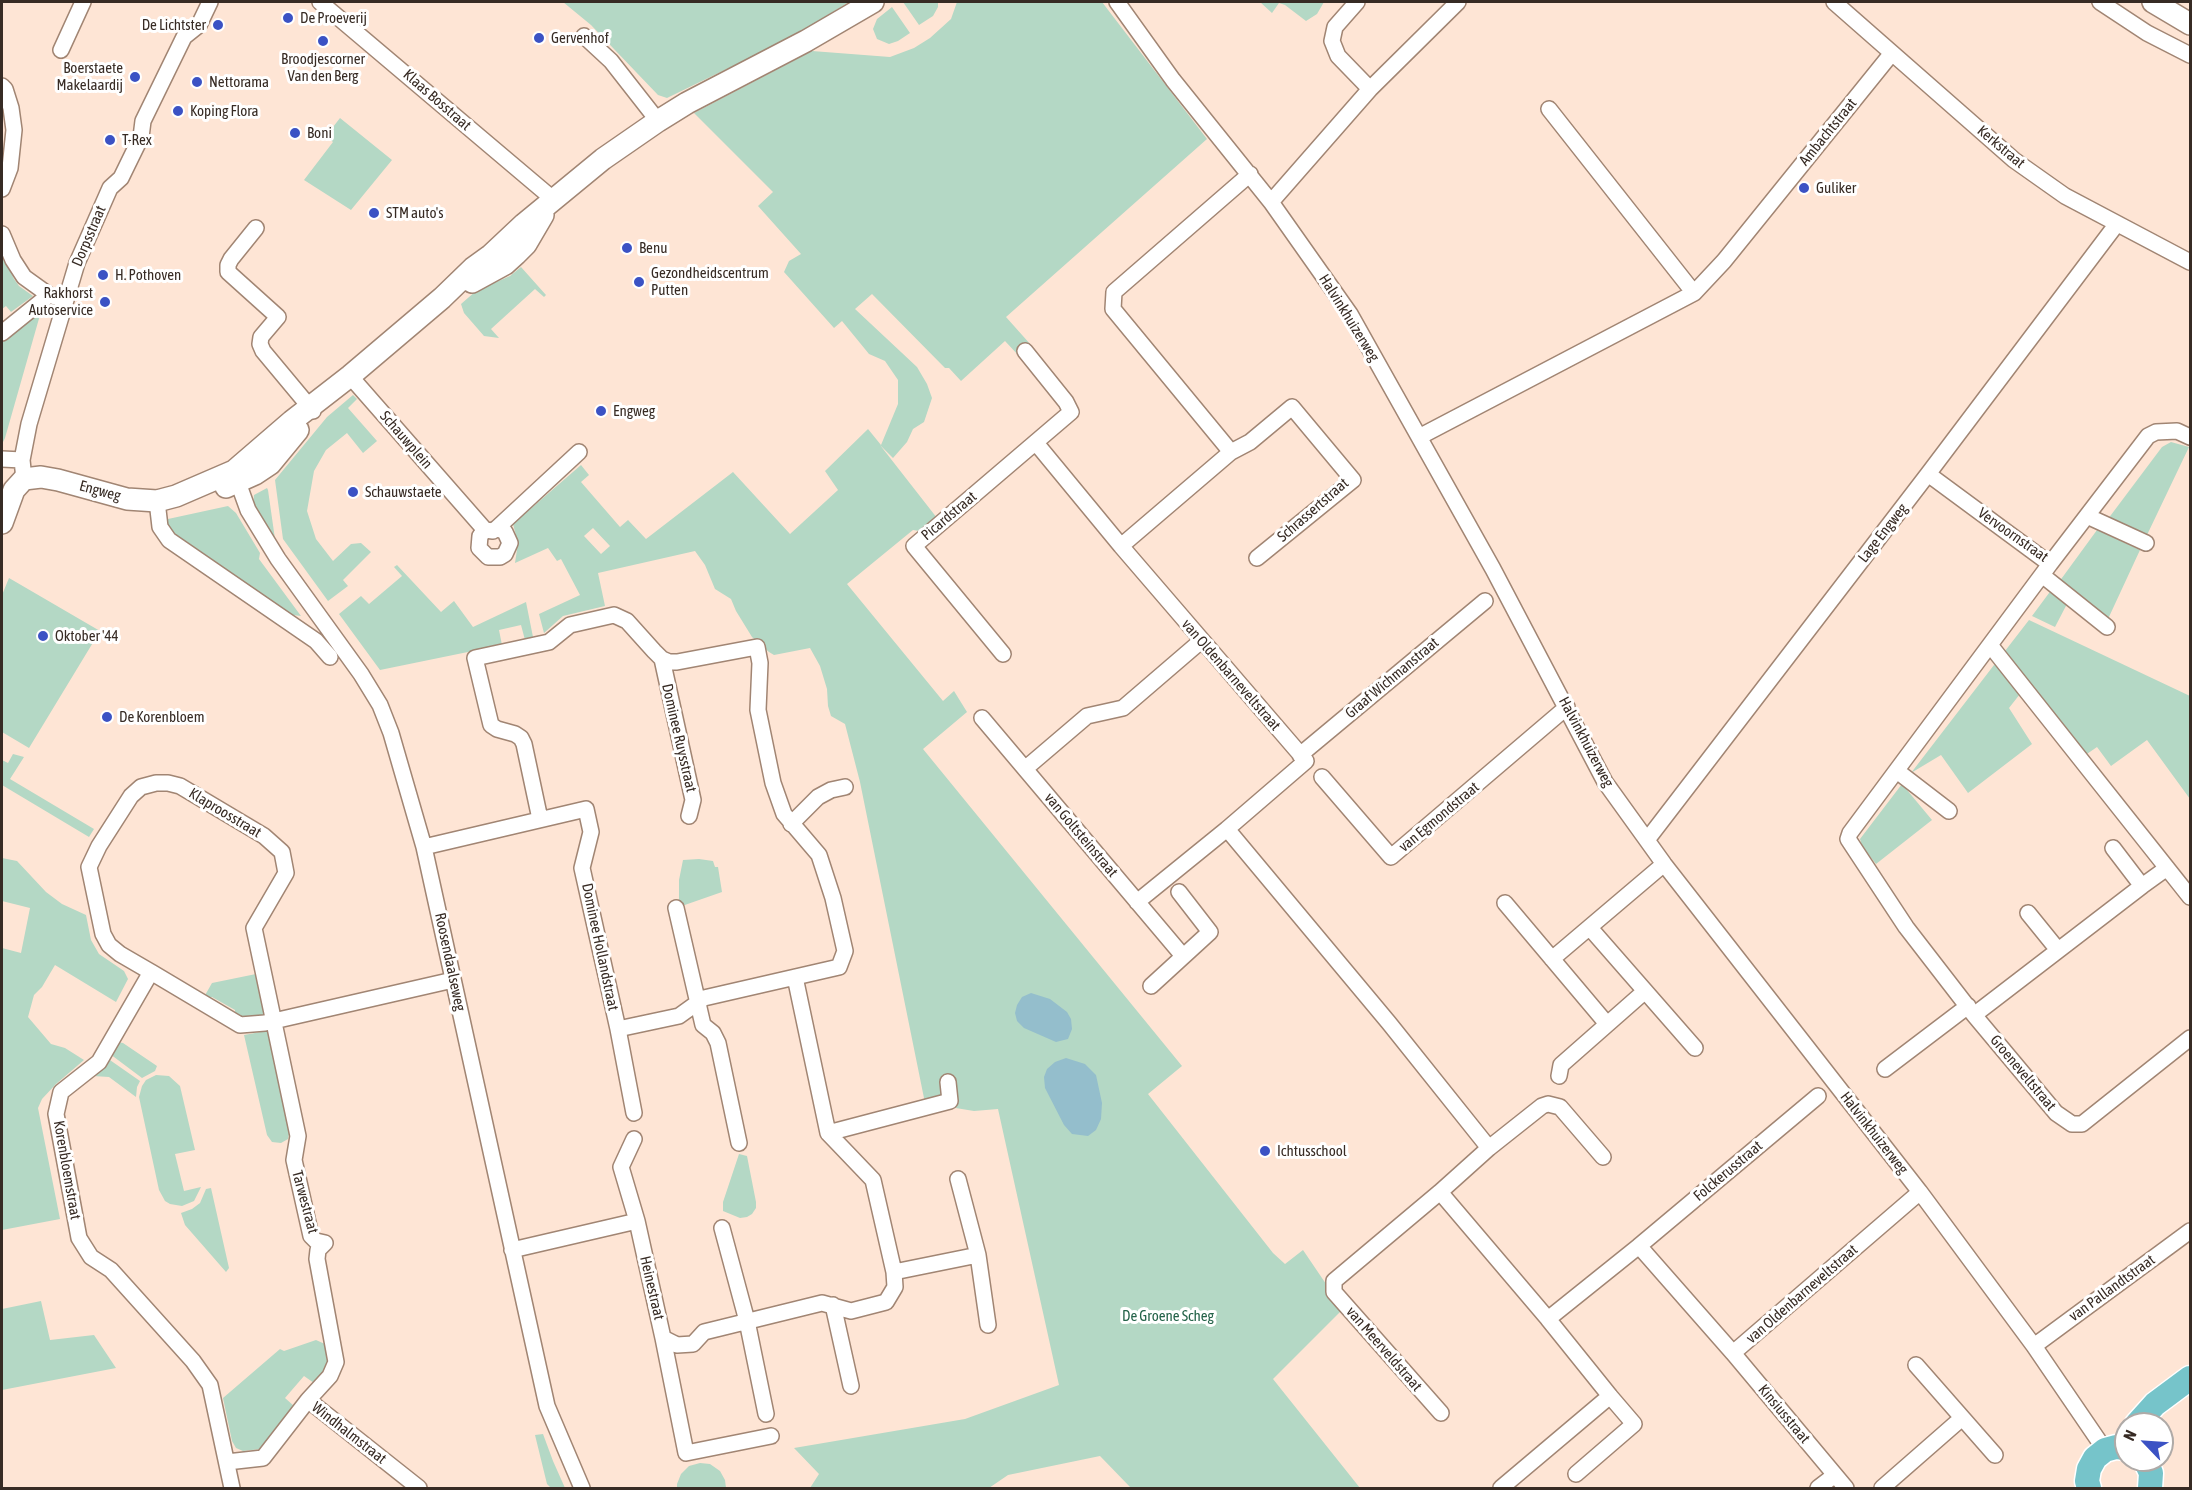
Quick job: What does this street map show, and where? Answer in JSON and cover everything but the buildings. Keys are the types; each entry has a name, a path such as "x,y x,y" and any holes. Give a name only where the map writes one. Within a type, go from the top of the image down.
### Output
{"main road":[{"path":"2148,1412 2188,1376"},
{"path":"2169,1412 2176,1403 2188,1376"},
{"path":"2087,1488 2089,1469 2095,1458 2114,1450"},
{"path":"2150,1488 2151,1472"}],"street":[{"path":"61,50 83,2"},
{"name":"Dorpsstraat","path":"2,523 23,469 29,424 64,300 77,263 110,188 121,178 141,137 143,121 184,37 199,25 210,2"},
{"name":"Klaas Bosstraat","path":"321,2 554,199"},
{"name":"Engweg","path":"23,469 41,477 128,499 167,498 236,477 315,405 442,298 472,267 491,255 603,159 658,120 717,86 806,42 873,2"},
{"name":"Halvinkhuizerweg","path":"1117,2 1173,80 1271,202 1350,314 1567,707 1605,782 1664,864 1920,1192 2034,1346 2114,1440"},
{"path":"1357,2 1335,27 1332,41 1338,56 1370,89"},
{"path":"1271,202 1370,89 1458,2"},
{"name":"Kerkstraat","path":"1834,2 2014,160 2065,196 2116,225 2190,262"},
{"path":"2100,2 2147,33 2190,55"},
{"path":"2159,5 2190,17"},
{"path":"2159,5 2190,24"},
{"path":"584,36 611,61 658,120"},
{"name":"Ambachtstraat","path":"1419,437 1694,293 1730,253 1892,53"},
{"path":"2,86 11,108 14,130 10,168 2,189"},
{"path":"1549,109 1694,293"},
{"path":"1036,443 1121,546 1231,452 1113,309 1114,292 1250,174"},
{"name":"Lage Engweg","path":"1647,840 2116,225"},
{"path":"256,228 231,259 228,272 278,317 261,337 260,344 263,351 315,405"},
{"path":"2,234 13,260 24,277 49,295 64,300"},
{"path":"2,333 49,295"},
{"name":"Picardstraat","path":"1003,654 914,546 1071,412 1066,402 1025,351"},
{"name":"Schauwplein","path":"350,376 491,529 579,452"},
{"name":"Schrassertstraat","path":"1231,452 1250,442 1292,407 1353,480 1257,558"},
{"name":"Vervoornstraat","path":"1928,474 2046,570 2148,436 2156,432 2177,431 2190,437"},
{"path":"2,459 23,469"},
{"name":"Roosendaalseweg","path":"236,477 248,510 278,559 362,674 380,705 391,733 424,847 547,1406 582,1488"},
{"path":"167,498 160,527 169,540 316,641 330,657"},
{"path":"2086,516 2146,543"},
{"name":"van Oldenbarneveltstraat","path":"1121,546 1300,755"},
{"path":"2046,570 2107,627"},
{"name":"Groeneveltstraat","path":"2046,570 1850,833 1848,839 1906,927 1971,1010 2056,1113 2072,1124 2082,1124 2190,1038"},
{"name":"Graaf Wichmanstraat","path":"1300,755 1485,601"},
{"path":"540,819 524,744 515,734 491,725 475,658 549,642 570,625 614,615 627,621 662,659 677,662 757,647 760,663 758,710 778,799 791,824 818,797 845,787"},
{"path":"1026,768 1087,716 1123,708 1201,641"},
{"path":"1990,645 2190,897"},
{"name":"Dominee Ruysstraat","path":"662,659 693,800 689,816"},
{"name":"van Egmondstraat","path":"1322,777 1391,856 1567,707"},
{"name":"van Goltsteinstraat","path":"982,718 1183,956"},
{"path":"1137,902 1306,761 1300,755"},
{"path":"1898,771 1949,811"},
{"name":"Klaproosstraat","path":"151,972 109,945 103,934 89,867 131,796 141,787 168,783 180,786 255,831 282,852 286,873 254,928 273,1020"},
{"name":"Dominee Hollandstraat","path":"424,847 586,809 591,832 582,868 618,1029 679,1016 704,998 840,967 845,951 833,898 819,855 791,824"},
{"path":"1227,829 1389,1023 1489,1148"},
{"path":"2113,848 2142,886"},
{"path":"1552,959 1664,864"},
{"path":"1886,1069 2058,950 2167,868"},
{"path":"1151,986 1210,932 1179,892"},
{"path":"1505,903 1607,1024"},
{"path":"676,908 703,1025 713,1033 718,1043 739,1143"},
{"path":"2028,914 2058,950"},
{"path":"1590,928 1695,1048"},
{"path":"151,972 240,1025 273,1020 453,980"},
{"name":"Korenbloemstraat","path":"151,972 99,1062 61,1092 56,1114 79,1238 91,1257 111,1270 193,1361 210,1384 232,1488"},
{"path":"795,977 828,1133 950,1101 948,1082"},
{"path":"1559,1076 1561,1065 1644,992"},
{"name":"Tarwestraat","path":"273,1020 298,1136 294,1160 311,1236 316,1241 325,1243 318,1250 317,1259 336,1354 334,1369 330,1376 308,1401"},
{"path":"618,1029 634,1113"},
{"name":"Folckerusstraat","path":"1639,1246 1818,1096"},
{"path":"1576,1474 1634,1424 1440,1192 1489,1148 1554,1099 1603,1157"},
{"name":"Heinestraat","path":"634,1139 621,1167 637,1221 663,1338 677,1345 693,1344 704,1332 822,1303 851,1311 886,1302 895,1287 894,1272 873,1180 828,1133"},
{"path":"958,1179 978,1255 988,1326"},
{"name":"van Meerveldstraat","path":"1440,1192 1334,1281 1334,1292 1441,1413"},
{"name":"van Oldenbarneveltstraat","path":"1639,1246 1733,1353 1920,1192"},
{"path":"512,1250 637,1221"},
{"path":"722,1228 747,1321 766,1414"},
{"name":"van Pallandtstraat","path":"2034,1346 2190,1231"},
{"path":"1548,1319 1639,1246"},
{"path":"894,1272 978,1255"},
{"path":"833,1305 851,1386"},
{"path":"663,1338 686,1453 771,1436"},
{"name":"Kinsiusstraat","path":"1733,1353 1846,1488"},
{"path":"1916,1365 1995,1455"},
{"path":"1501,1488 1610,1396"},
{"name":"Windhalmstraat","path":"227,1462 263,1458 308,1401 418,1488"},
{"path":"1882,1488 1962,1418"},
{"path":"1818,1488 1835,1475"}],"green space":[{"path":"563,2 849,2 776,45 667,98 658,95 591,25"},
{"path":"903,2 938,2 938,7 933,16 919,25"},
{"name":"De Groene Scheg","path":"957,2 1102,2 1207,139 1006,317 1031,345 1019,356 1005,341 961,381 949,368 945,368 872,294 855,309 917,367 927,384 932,398 924,422 913,429 907,442 893,458 880,445 937,518 919,531 913,530 847,584 943,701 954,691 967,712 923,749 1182,1066 1148,1094 1273,1253 1285,1264 1303,1250 1343,1309 1273,1379 1360,1488 1131,1488 1100,1456 1008,1475 989,1488 810,1488 819,1474 794,1448 965,1419 1059,1385 998,1109 974,1111 925,1103 860,782 845,724 831,716 827,689 820,666 810,648 774,655 769,652 752,637 731,599 715,589 705,565 695,551 598,573 605,606 563,616 544,633 539,614 580,595 561,559 557,561 548,548 515,563 518,543 513,524 581,465 589,475 581,482 620,527 628,520 646,539 733,472 790,534 838,490 825,471 868,429 881,445 898,404 898,380 885,361 869,354 842,321 834,328 784,272 789,261 801,254 758,206 773,192 694,113 812,51 890,57 914,48 930,38 951,19","holes":["593,528 610,546 601,554 584,536"]},
{"path":"1260,2 1324,2 1317,14 1306,21 1285,5 1279,3 1272,13"},
{"path":"892,7 910,33 889,44 877,39 873,29 877,19"},
{"path":"340,118 392,160 351,210 304,180 333,142 326,136"},
{"path":"2,254 19,286 33,296 11,312 6,306 2,309"},
{"path":"521,267 546,295 544,297 535,289 491,329 499,338 484,336 464,313 461,304 476,291 510,276"},
{"path":"42,308 5,438 2,444 2,340"},
{"path":"353,395 357,399 348,408 377,441 363,453 347,433 326,450 314,471 307,511 316,539 333,561 351,544 361,543 371,552 343,580 348,586 328,601 283,539 275,480 327,417"},
{"path":"2171,442 2189,447 2147,535 2108,519 2162,447"},
{"path":"267,488 275,539 271,537 253,508 254,495"},
{"path":"228,506 236,513 260,553 259,559 301,616 285,614 168,533 166,520 168,519"},
{"path":"2097,530 2140,550 2108,619 2059,582"},
{"path":"397,565 441,612 454,601 473,627 526,602 533,637 525,640 521,625 499,630 502,645 380,670 339,614 361,596 369,604 402,576 394,567"},
{"path":"9,578 100,631 29,748 2,732 2,595"},
{"path":"2052,589 2068,602 2055,627 2032,616"},
{"path":"2029,620 2190,696 2190,799 2147,740 2111,766 2097,747 2084,756 2004,654"},
{"path":"1994,665 1998,666 2020,694 2009,708 2032,744 1968,793 1941,755 1911,773"},
{"path":"13,754 24,757 10,779 94,829 89,837 2,785 2,760 8,763"},
{"path":"1902,784 1932,820 1876,864 1862,846 1860,839"},
{"path":"2,858 17,861 46,892 62,904 86,915 91,940 99,954 124,971 128,979 116,1002 55,965 42,987 34,995 28,1017 51,1044 65,1048 84,1060 56,1084 42,1099 38,1108 60,1219 2,1230 2,948 21,953 30,908 2,901"},
{"path":"683,860 713,861 715,867 718,867 722,892 679,907 679,880"},
{"path":"256,974 265,1016 240,1020 235,1017 235,1010 212,997 207,999 204,997 212,983"},
{"path":"266,1031 269,1034 290,1129 288,1139 281,1143 272,1142 267,1135 244,1035"},
{"path":"117,1042 123,1043 157,1066 155,1071 142,1078 110,1054"},
{"path":"107,1058 140,1081 136,1097 109,1077 93,1076"},
{"path":"156,1075 169,1076 180,1086 195,1150 175,1154 184,1191 201,1187 194,1201 182,1206 165,1201 159,1190 139,1097 146,1080"},
{"path":"739,1154 747,1156 756,1202 756,1208 752,1214 740,1218 723,1211 723,1202"},
{"path":"211,1188 229,1268 226,1272 185,1225 181,1213 200,1203 206,1189"},
{"path":"41,1301 50,1340 94,1335 116,1368 2,1390 2,1309"},
{"path":"316,1340 327,1345 330,1363 314,1383 304,1376 285,1398 294,1406 261,1449 243,1451 236,1448 232,1441 223,1398 280,1349 284,1351"},
{"path":"543,1434 565,1488 551,1488 547,1484 535,1435"},
{"path":"700,1463 710,1464 720,1471 726,1488 677,1488 681,1474 689,1466"}],"water":[{"path":"1031,993 1050,999 1067,1012 1071,1019 1072,1029 1068,1039 1056,1042 1024,1028 1017,1021 1015,1013 1017,1005 1022,997"},
{"path":"1066,1058 1085,1064 1096,1075 1102,1103 1101,1119 1096,1130 1088,1136 1072,1134 1064,1125 1045,1088 1044,1077 1047,1069 1055,1062"}],"place":[{"name":"De Proeverij","path":"288,18"},
{"name":"De Lichtster","path":"218,25"},
{"name":"Gervenhof","path":"539,38"},
{"name":"Broodjescorner Van den Berg","path":"323,41"},
{"name":"Boerstaete Makelaardij","path":"135,77"},
{"name":"Nettorama","path":"197,82"},
{"name":"Koping Flora","path":"178,111"},
{"name":"Boni","path":"295,133"},
{"name":"T-Rex","path":"110,140"},
{"name":"Guliker","path":"1804,188"},
{"name":"STM auto's","path":"374,213"},
{"name":"Benu","path":"627,248"},
{"name":"H. Pothoven","path":"103,275"},
{"name":"Gezondheidscentrum Putten","path":"639,282"},
{"name":"Rakhorst Autoservice","path":"105,302"},
{"name":"Engweg","path":"601,411"},
{"name":"Schauwstaete","path":"353,492"},
{"name":"Oktober '44","path":"43,636"},
{"name":"De Korenbloem","path":"107,717"},
{"name":"Ichtusschool","path":"1265,1151"}]}
